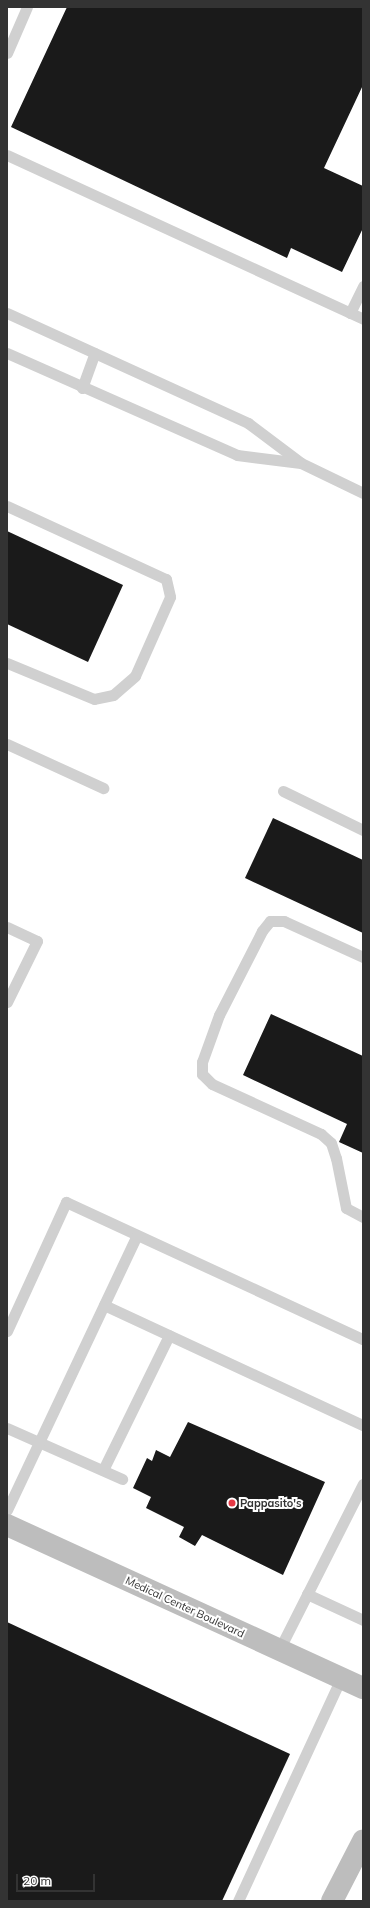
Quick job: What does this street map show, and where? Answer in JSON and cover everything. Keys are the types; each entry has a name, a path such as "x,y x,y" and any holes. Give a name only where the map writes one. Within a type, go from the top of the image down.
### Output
{"street":[{"name":"Medical Center Boulevard","path":"7,1525 363,1688"},
{"path":"332,1901 363,1841"}],"lane":[{"path":"7,53 27,7"},
{"path":"7,154 363,319"},
{"path":"350,313 363,286"},
{"path":"7,313 248,423 301,463 363,493"},
{"path":"7,353 82,388 237,455 301,463"},
{"path":"82,388 95,353"},
{"path":"7,506 166,579 170,597 135,676 113,696 94,699 7,663"},
{"path":"7,744 103,788"},
{"path":"282,791 363,830"},
{"path":"363,957 284,921 270,922 262,931 219,1014 202,1062 202,1074 212,1084 321,1134 330,1143 336,1158 346,1208 363,1217"},
{"path":"7,927 37,941 7,1002"},
{"path":"7,1331 66,1202 363,1340"},
{"path":"7,1510 137,1235"},
{"path":"104,1305 363,1425"},
{"path":"103,1470 169,1335"},
{"path":"7,1428 122,1479"},
{"path":"279,1650 363,1484"},
{"path":"307,1594 363,1620"},
{"path":"238,1901 341,1678"}],"building":[{"path":"67,7 363,7 363,85 324,168 363,186 363,228 342,272 291,248 287,258 11,127"},
{"path":"7,531 123,585 88,662 7,624"},
{"path":"273,818 363,860 363,933 245,878"},
{"path":"271,1014 363,1056 363,1153 339,1142 347,1124 243,1075"},
{"name":"Pappasito's","path":"188,1422 325,1482 283,1575 202,1535 195,1546 179,1537 184,1527 146,1508 151,1497 133,1488 147,1458 152,1461 156,1450 170,1457"},
{"path":"7,1622 290,1754 222,1901 7,1901"}],"place":[{"name":"Pappasito's","path":"232,1503"}]}
